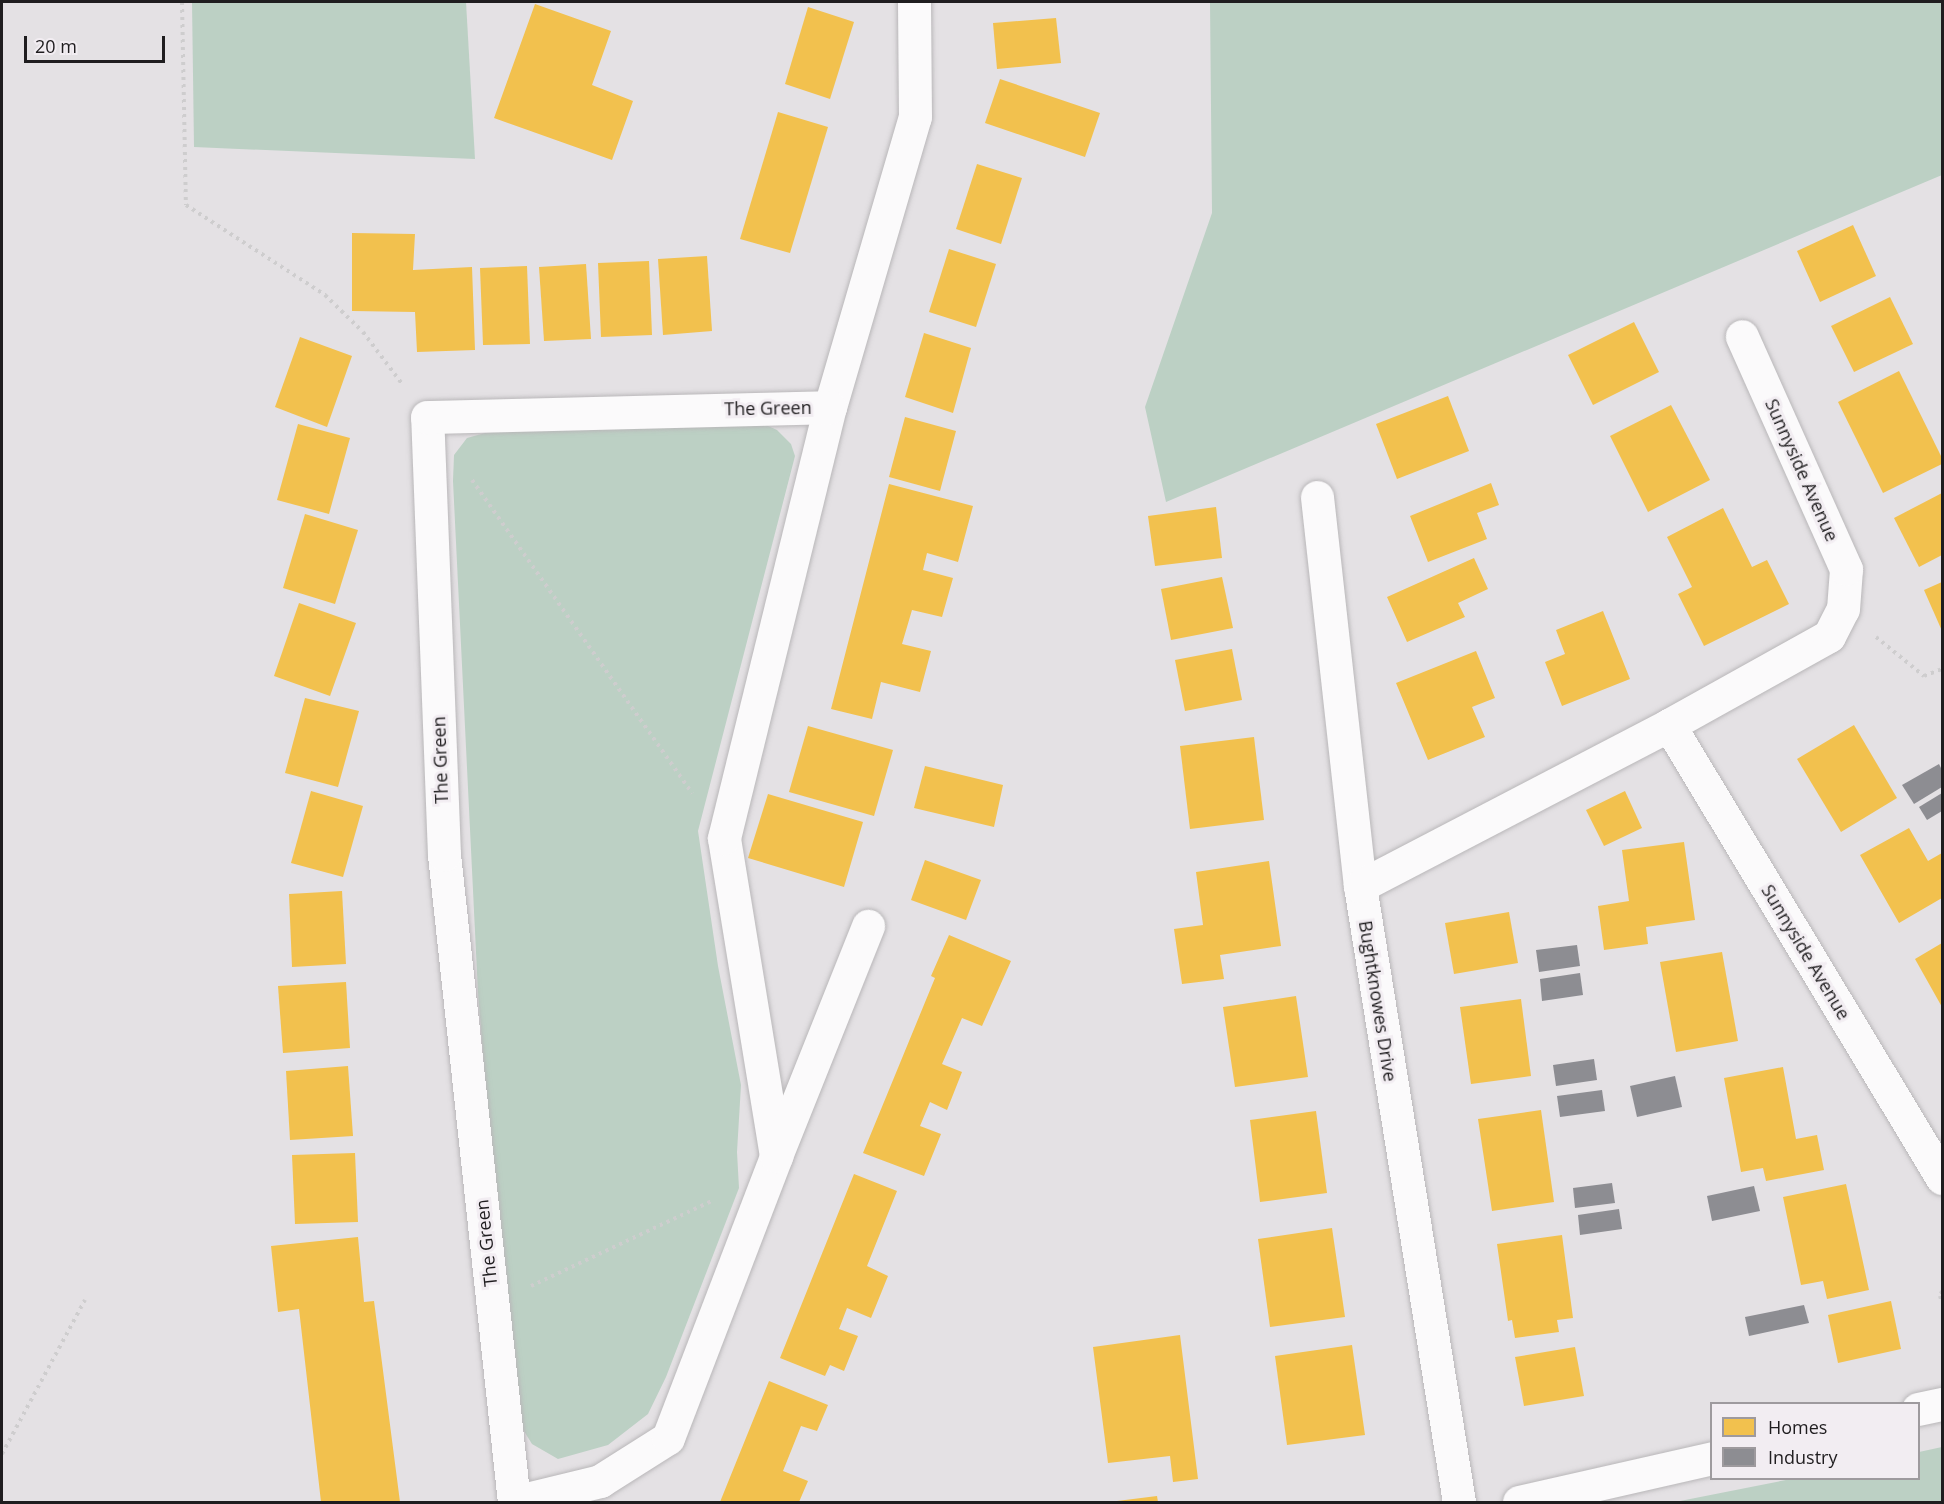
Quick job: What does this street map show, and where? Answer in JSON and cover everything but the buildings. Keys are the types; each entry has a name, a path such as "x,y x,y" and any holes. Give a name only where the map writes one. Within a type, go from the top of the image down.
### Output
{"street":[{"name":"The Green","path":"772,1165 724,838 830,407 915,117 914,2"},
{"name":"Sunnyside Avenue","path":"1360,886 1669,725 1829,636 1843,609 1846,569 1742,336"},
{"name":"The Green","path":"830,407 427,417 444,855 514,1502 600,1481 668,1438 772,1165 868,926"},
{"name":"Bughtknowes Drive","path":"1317,497 1360,886 1459,1503"},
{"name":"Sunnyside Avenue","path":"1669,725 1942,1178"},
{"path":"1920,1409 1942,1404"},
{"path":"1519,1503 1710,1458"}],"path":[{"path":"182,2 186,205 325,295 363,332 427,417"},
{"path":"468,474 724,838"},
{"path":"1843,609 1924,676 1942,669"},
{"path":"492,1305 772,1165"},
{"path":"1942,1292 1940,1296 1942,1302"},
{"path":"2,1454 85,1300"}],"green space":[{"path":"192,2 466,2 475,159 194,147"},
{"path":"1210,2 1942,2 1942,175 1166,502 1145,407 1212,213"},
{"path":"757,421 777,430 791,444 795,456 698,831 718,966 741,1085 737,1152 739,1188 666,1377 648,1414 608,1445 558,1459 532,1444 519,1423 503,1300 478,993 453,481 454,455 467,438 492,431"},
{"path":"1942,1447 1942,1502 1675,1502 1786,1480 1920,1480 1920,1452"}]}
